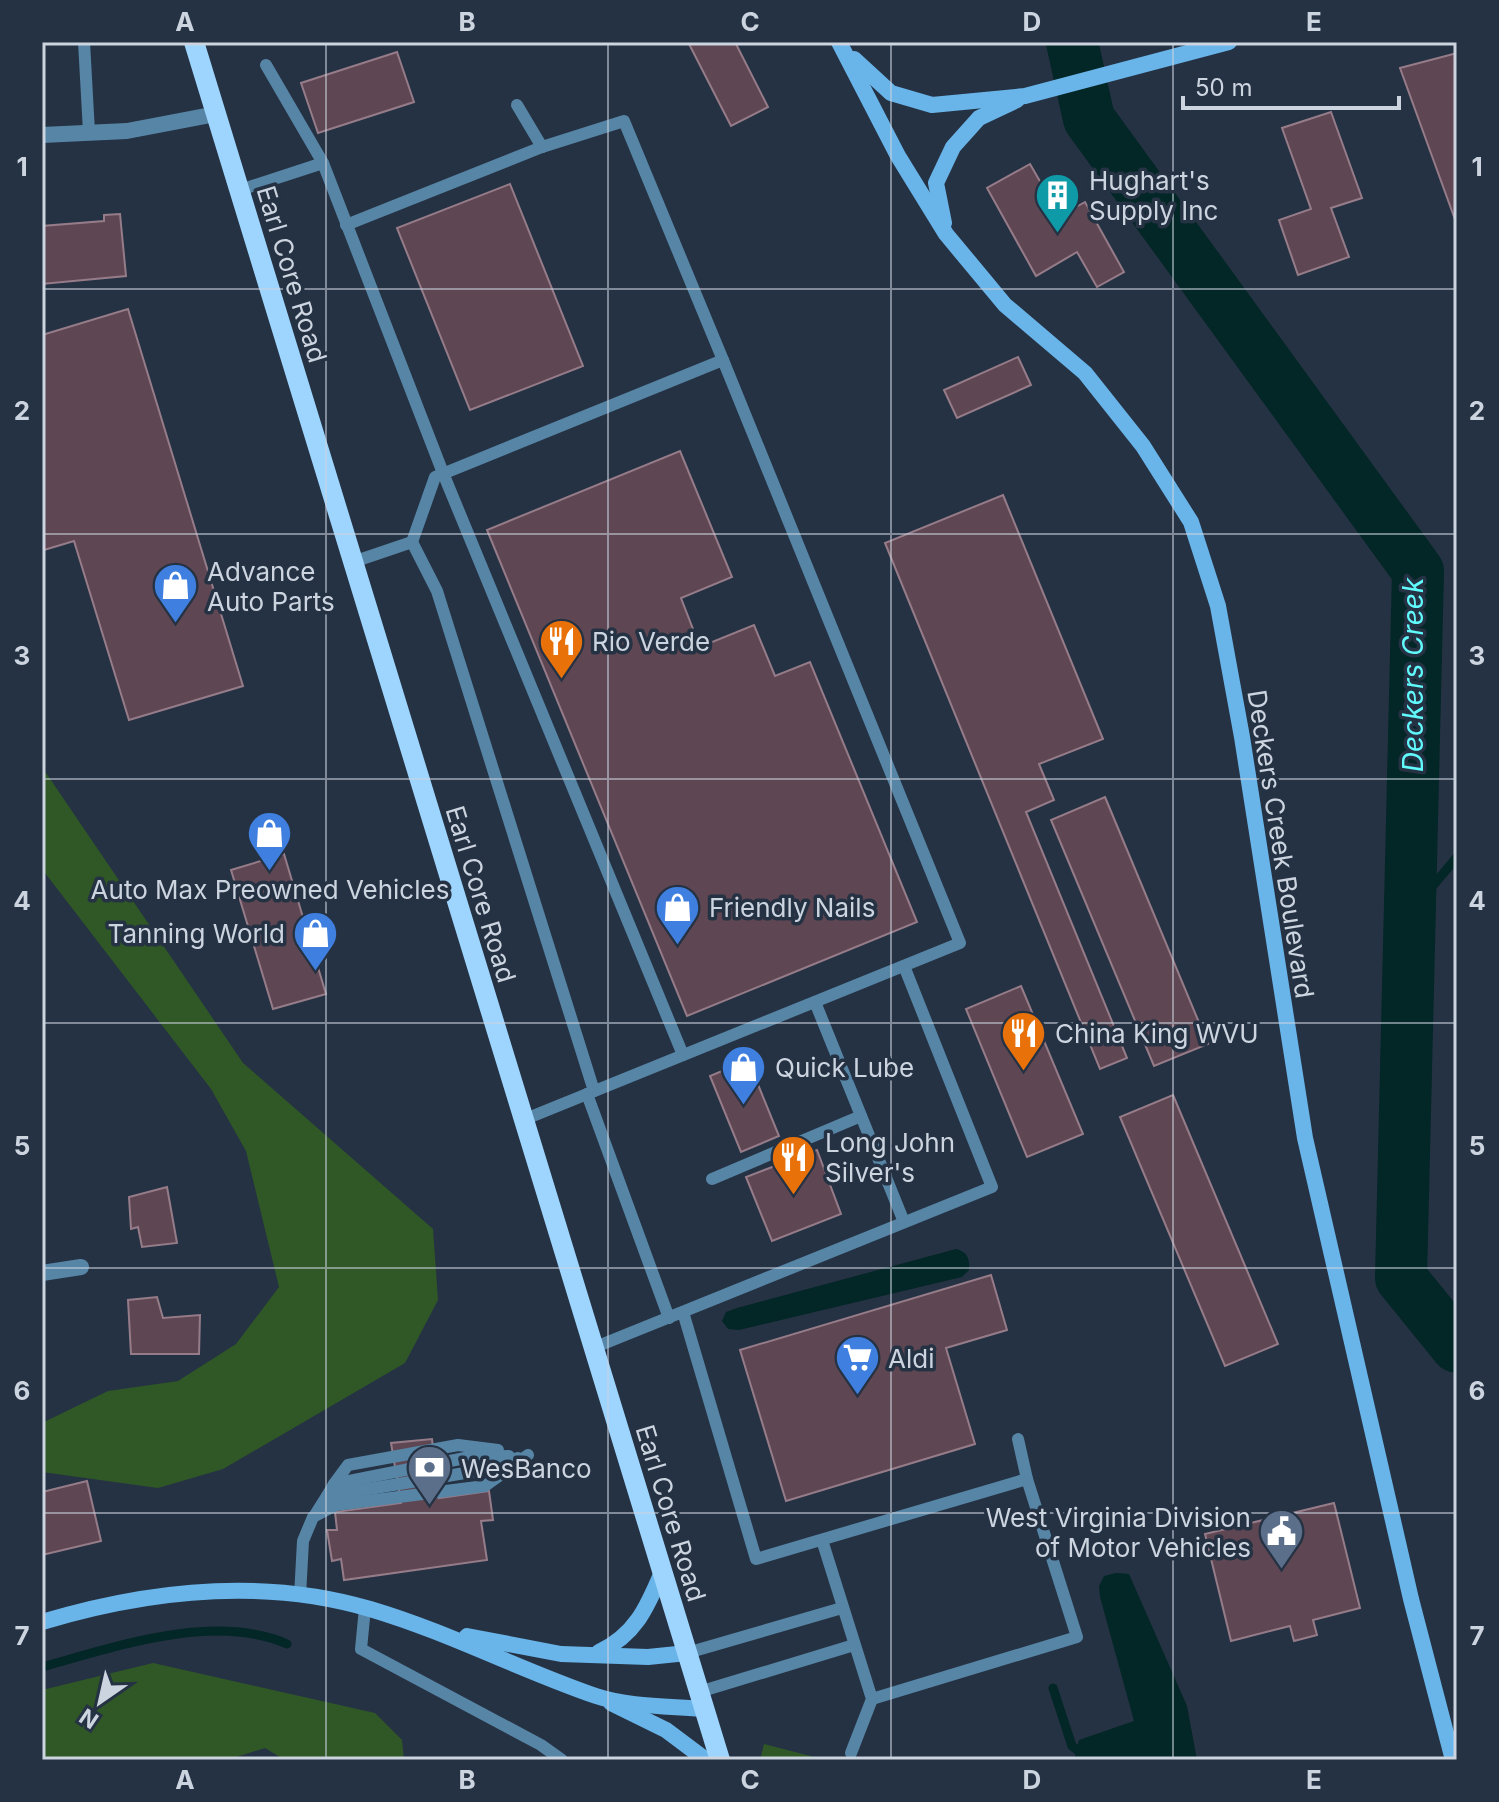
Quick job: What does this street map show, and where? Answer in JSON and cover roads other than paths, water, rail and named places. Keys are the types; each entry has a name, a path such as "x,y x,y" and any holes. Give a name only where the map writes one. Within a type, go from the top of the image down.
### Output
{"main road":[{"name":"Earl Core Road","path":"194,42 720,1760"}],"street":[{"path":"839,42 862,69 891,93 932,105 1032,94 1229,42"},
{"name":"Deckers Creek Boulevard","path":"839,42 898,156 946,234 1005,305 1085,373 1143,446 1191,522 1218,606 1237,708 1305,1138 1411,1599 1453,1760"},
{"path":"946,234 936,183 953,147 979,118 1032,94"},
{"path":"42,135 127,131 216,114"},
{"path":"42,1273 81,1267"},
{"path":"596,1654 621,1642 643,1616 662,1572"},
{"path":"42,1622 97,1607 185,1592 266,1590 365,1608 430,1630 599,1697 666,1730 706,1760"},
{"path":"430,1630 561,1654 648,1657 687,1653"},
{"path":"599,1697 702,1701"}],"lane":[{"path":"84,42 89,132"},
{"path":"266,65 323,163 443,473 683,1055"},
{"path":"517,105 542,147"},
{"path":"346,225 542,147 624,121 960,943 523,1120"},
{"path":"240,190 323,163"},
{"path":"669,1318 591,1093 437,591 412,542 435,477 723,360"},
{"path":"353,562 412,542"},
{"path":"593,1348 992,1187 904,966"},
{"path":"815,1002 904,1222"},
{"path":"712,1179 861,1116"},
{"path":"683,1312 756,1559 1027,1479"},
{"path":"872,1699 1077,1637 1027,1479 1018,1439"},
{"path":"300,1596 303,1541 313,1517 334,1484 470,1457 528,1455"},
{"path":"327,1496 471,1472 528,1455"},
{"path":"313,1517 336,1505 485,1486 528,1455"},
{"path":"822,1540 872,1699 851,1753"},
{"path":"365,1608 361,1649 541,1745 562,1760"},
{"path":"687,1653 842,1608"},
{"path":"702,1701 854,1645"}],"waterway":[{"name":"Deckers Creek","path":"1072,42 1089,119 1418,571 1401,1278 1457,1347"},
{"path":"1410,913 1457,857"},
{"path":"42,1667 132,1642 197,1632 228,1631 259,1635 287,1644"},
{"path":"1053,1688 1072,1746 1077,1750"}],"place":[{"name":"Hughart's Supply Inc","path":"1058,234"},
{"name":"Advance Auto Parts","path":"176,625"},
{"name":"Rio Verde","path":"561,680"},
{"name":"Auto Max Preowned Vehicles","path":"270,873"},
{"name":"Friendly Nails","path":"678,946"},
{"name":"Tanning World","path":"316,972"},
{"name":"China King WVU","path":"1024,1072"},
{"name":"Quick Lube","path":"744,1106"},
{"name":"Long John Silver's","path":"794,1196"},
{"name":"Aldi","path":"857,1397"},
{"name":"WesBanco","path":"430,1507"},
{"name":"West Virginia Division of Motor Vehicles","path":"1282,1571"}]}
